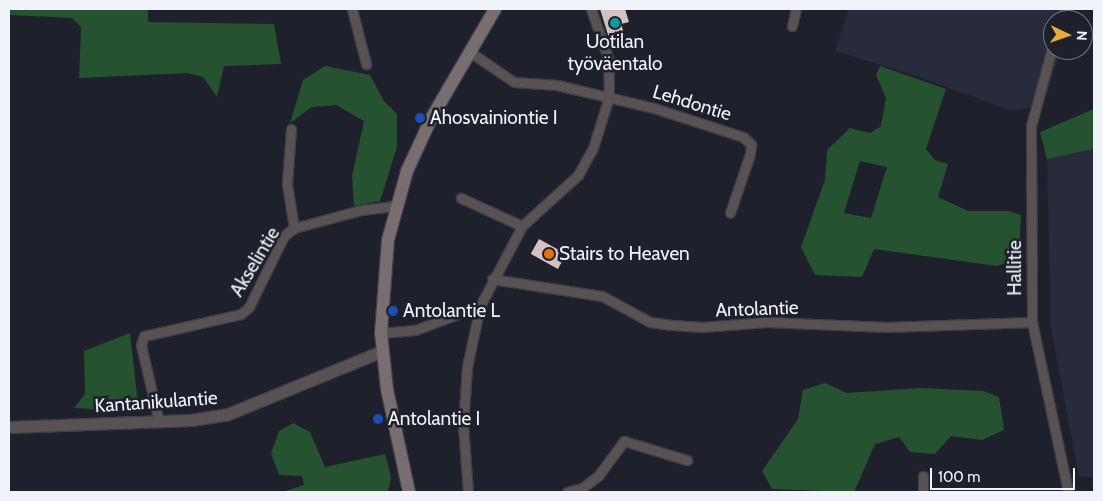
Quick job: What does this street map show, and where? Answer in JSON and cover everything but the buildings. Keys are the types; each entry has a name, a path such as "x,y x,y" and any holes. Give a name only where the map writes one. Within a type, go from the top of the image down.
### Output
{"main road":[{"path":"409,492 382,351 384,267 396,206 407,171 432,117 495,9"}],"street":[{"path":"352,9 366,64"},
{"path":"468,492 463,426 467,366 480,306 492,279 522,226 578,175 593,148 609,97 608,58 592,9"},
{"path":"792,26 796,9"},
{"name":"Lehdontie","path":"470,52 514,82 558,85 609,97 743,137 751,144 750,154 730,213"},
{"name":"Hallitie","path":"1049,60 1030,126 1032,322 1068,492"},
{"name":"Akselintie","path":"160,422 141,345 144,336 241,314 250,307 284,236 294,228 287,184 291,129"},
{"path":"461,198 522,226"},
{"path":"294,228 362,210 396,206"},
{"name":"Antolantie","path":"492,279 602,296 650,322 672,325 702,327 767,322 887,327 1032,322"},
{"path":"381,333 415,330 480,306"},
{"name":"Kantanikulantie","path":"9,427 160,422 228,414 382,351"},
{"path":"567,492 582,488 598,476 624,441 687,460"},
{"path":"923,476 923,492"}],"shaded area":[{"path":"849,9 1063,9 1043,10 1043,60 1058,60 1043,106 1009,110 911,74 835,51"},
{"path":"1094,149 1094,477 1079,477 1051,328 1047,159"}],"green space":[{"path":"9,9 148,9 148,22 274,24 281,64 224,66 217,97 203,77 188,73 79,78 81,27 72,18 9,15"},
{"path":"325,66 370,75 384,101 397,114 397,147 380,201 354,206 352,176 364,121 336,105 312,107 290,123 303,80"},
{"path":"880,66 946,89 926,149 935,160 948,164 938,197 968,211 1008,211 1021,215 1019,258 997,266 874,249 862,277 815,275 801,247 825,180 827,150 850,128 870,133 881,126 886,98 876,75","holes":["860,161 887,167 871,218 844,213"]},
{"path":"1094,109 1094,149 1047,159 1040,132"},
{"path":"130,333 139,412 74,408 85,394 84,351"},
{"path":"825,383 847,393 921,388 984,391 999,397 1004,430 982,440 951,436 935,454 910,452 899,437 875,444 854,492 772,489 762,471 798,419 803,390"},
{"path":"293,423 310,432 325,467 385,454 391,477 388,492 283,492 304,485 302,476 279,475 271,453 279,431"}],"place":[{"name":"Uotilan työväentalo","path":"615,23"},
{"name":"Ahosvainiontie I","path":"420,118"},
{"name":"Stairs to Heaven","path":"549,254"},
{"name":"Antolantie L","path":"393,311"},
{"name":"Antolantie I","path":"378,419"}]}
